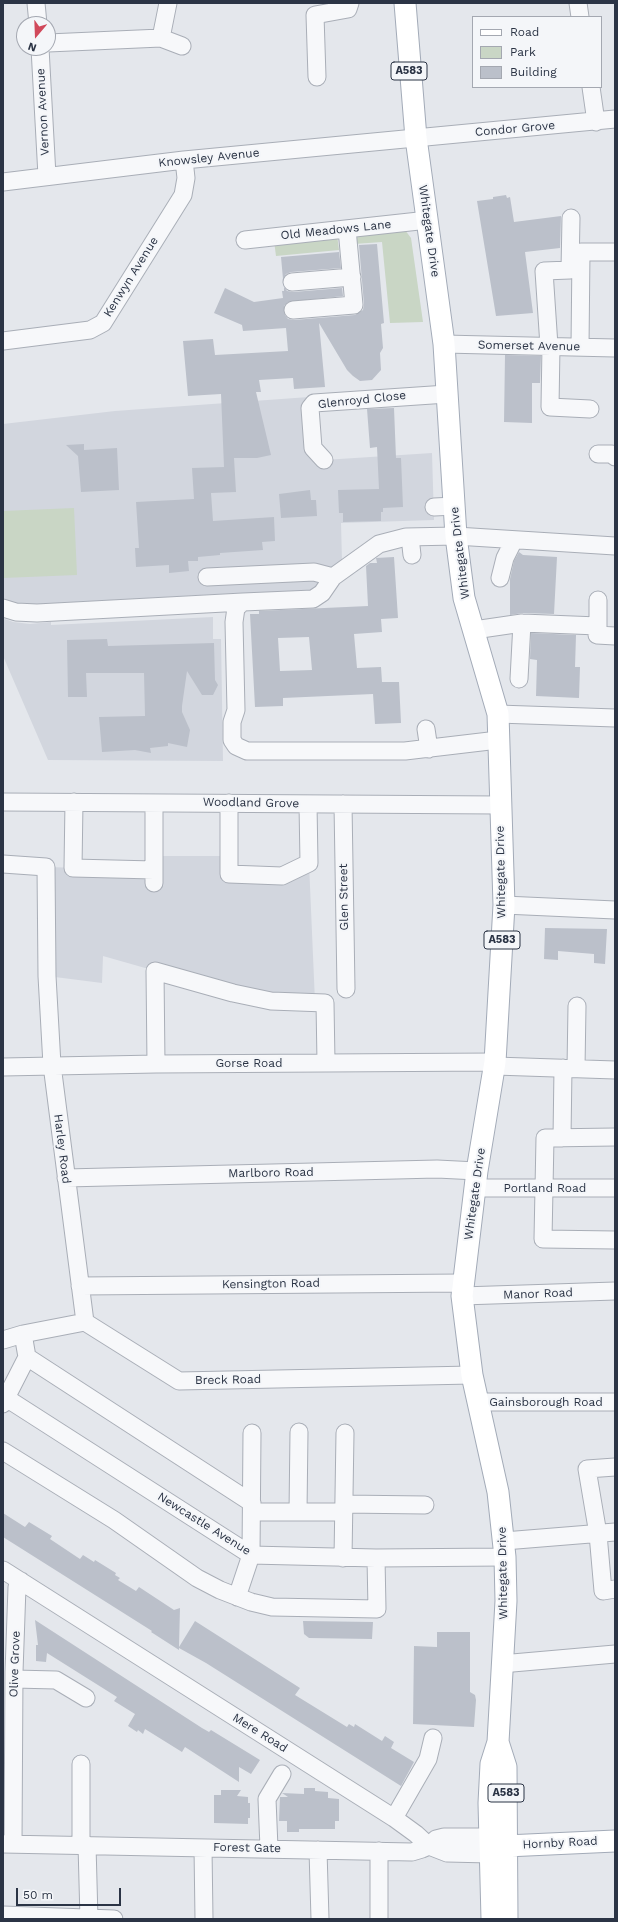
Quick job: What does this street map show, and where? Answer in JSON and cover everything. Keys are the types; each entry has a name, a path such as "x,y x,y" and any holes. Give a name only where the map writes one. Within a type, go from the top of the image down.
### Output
{"main road":[{"name":"Whitegate Drive","path":"405,3 416,138 444,344 456,536 464,598 498,714 499,805 504,905 495,1064 476,1179 462,1290 472,1375 498,1492 505,1549 506,1601 501,1664 498,1742 491,1764 495,1845 492,1919"},
{"name":"Hornby Road","path":"495,1845 615,1841"},
{"name":"Whitegate Drive","path":"495,1845 507,1919"}],"street":[{"path":"36,3 37,16"},
{"path":"161,38 168,3"},
{"path":"317,77 315,15 348,9 350,3"},
{"path":"578,3 580,16"},
{"path":"56,43 161,38 182,46"},
{"name":"Vernon Avenue","path":"40,56 47,176"},
{"path":"591,88 596,122"},
{"name":"Condor Grove","path":"416,138 615,119"},
{"name":"Knowsley Avenue","path":"3,182 184,160 416,138"},
{"name":"Kenwyn Avenue","path":"3,341 90,330 103,323 182,194 186,178 184,160"},
{"path":"571,218 570,270 544,271 550,346 550,407 590,408"},
{"name":"Old Meadows Lane","path":"245,240 428,220"},
{"path":"293,310 354,305 347,229"},
{"path":"580,347 581,252 615,252"},
{"path":"292,282 352,277"},
{"name":"Somerset Avenue","path":"444,344 615,348"},
{"name":"Glenroyd Close","path":"324,460 313,448 310,408 308,404 447,394"},
{"path":"598,454 612,454 615,457"},
{"path":"434,507 454,506"},
{"path":"3,608 16,612 38,613 312,599 378,544 410,537 456,536 615,546"},
{"path":"410,537 412,555"},
{"path":"500,578 505,558 514,540"},
{"path":"207,577 314,572 331,583"},
{"path":"598,600 597,635 615,636"},
{"path":"243,602 236,608 234,622 236,710 232,722 232,740 236,746 247,751 285,745 318,745 405,751 498,740"},
{"path":"519,679 522,624"},
{"path":"474,630 522,624 598,626"},
{"path":"498,714 615,718"},
{"path":"426,729 429,749"},
{"name":"Woodland Grove","path":"3,802 499,805"},
{"path":"74,802 73,868 154,877 154,803"},
{"path":"229,803 229,874 282,876 309,863 308,804"},
{"name":"Glen Street","path":"343,804 346,989"},
{"name":"Harley Road","path":"3,864 46,867 47,976 52,1065 85,1322"},
{"path":"504,905 615,910"},
{"path":"156,1064 154,971 233,993 271,1001 325,1003 326,1062"},
{"path":"562,1138 577,1006"},
{"name":"Gorse Road","path":"3,1067 52,1065 326,1062 495,1064 615,1070"},
{"path":"615,1137 545,1138 543,1239 615,1240"},
{"name":"Marlboro Road","path":"66,1178 430,1170 476,1179"},
{"name":"Portland Road","path":"476,1179 544,1188 615,1188"},
{"name":"Kensington Road","path":"80,1286 462,1290"},
{"name":"Manor Road","path":"462,1290 615,1291"},
{"path":"3,1340 23,1334 85,1322"},
{"name":"Breck Road","path":"85,1322 179,1381 472,1375"},
{"path":"4,1399 27,1358 23,1334"},
{"path":"27,1358 252,1507 298,1512 344,1508 425,1505"},
{"name":"Newcastle Avenue","path":"4,1399 251,1555 376,1558 505,1549 615,1532"},
{"name":"Gainsborough Road","path":"477,1402 615,1402"},
{"path":"298,1512 299,1432"},
{"path":"237,1597 251,1555 252,1433"},
{"path":"343,1558 345,1433"},
{"path":"3,1451 114,1520 197,1578 237,1597 272,1607 376,1609 376,1558"},
{"path":"615,1467 588,1469 598,1534 603,1590 615,1589"},
{"name":"Mere Road","path":"3,1570 394,1818 416,1834 429,1846"},
{"name":"Olive Grove","path":"8,1844 8,1725 17,1588 21,1581"},
{"path":"501,1664 615,1654"},
{"path":"11,1674 56,1680 86,1698"},
{"path":"394,1818 428,1759 433,1738"},
{"path":"81,1764 84,1845 89,1918"},
{"path":"269,1848 268,1799 282,1774"},
{"path":"429,1846 436,1839 444,1836 495,1845"},
{"name":"Forest Gate","path":"8,1844 412,1852 429,1846"},
{"path":"203,1848 204,1919"},
{"path":"318,1850 320,1919"},
{"path":"379,1851 379,1919"},
{"path":"3,1915 32,1918 114,1919"}],"shaded area":[{"path":"309,397 324,460 432,453 434,520 341,523 342,561 333,567 311,592 218,594 23,605 3,600 3,424 115,411"},
{"path":"213,617 213,639 221,639 223,761 48,760 3,656 3,618 13,622 30,624 51,622 51,625"},
{"path":"154,856 229,856 229,874 282,876 309,863 315,1002 233,993 103,956 102,983 47,976 46,867 154,870"}],"green space":[{"path":"405,230 411,238 423,322 390,323 382,242 354,244 353,234"},
{"path":"337,235 339,250 276,256 274,241"},
{"path":"74,508 77,575 3,578 3,511"}],"building":[{"path":"506,195 507,198 510,197 514,222 561,216 560,248 525,252 533,313 496,316 477,201 493,199 493,197"},
{"path":"377,244 384,323 381,324 383,348 380,353 381,370 372,380 360,381 353,376 347,370 319,323 325,387 294,389 293,378 259,380 261,392 256,392 271,455 257,458 234,458 236,492 211,493 213,521 274,517 275,541 262,542 263,550 220,553 220,555 198,557 198,561 188,561 189,571 169,573 169,565 136,567 135,548 139,548 136,502 194,499 192,468 224,467 221,394 188,396 183,341 213,339 215,355 288,351 286,328 243,331 242,325 214,313 225,288 254,302 283,298 282,291 284,291 284,287 287,291 293,292 342,288 343,296 288,302 284,306 285,315 288,319 294,320 355,315 363,310 364,304 359,245"},
{"path":"339,252 341,268 291,272 286,274 283,279 281,257"},
{"path":"505,355 541,356 540,383 532,383 532,423 504,422"},
{"path":"394,408 396,458 401,458 403,507 383,508 383,512 381,512 381,521 343,522 343,513 339,513 338,490 379,489 377,447 370,448 367,409"},
{"path":"84,444 84,450 117,448 119,490 81,492 78,456 66,445"},
{"path":"310,490 311,500 316,500 317,516 281,518 279,494"},
{"path":"519,552 523,555 557,557 554,614 522,613 510,615 510,579 514,561"},
{"path":"394,557 398,618 381,619 382,632 354,634 357,668 381,667 382,682 399,682 401,723 375,724 373,694 283,698 283,706 255,707 250,614 259,614 259,611 368,606 366,566 370,563 377,563 376,558","holes":["309,637 312,670 280,671 278,638"]},
{"path":"531,633 576,635 575,667 580,667 579,698 536,696 537,660 530,659"},
{"path":"107,639 108,646 214,643 215,680 218,685 213,695 202,695 187,671 182,712 190,730 187,747 168,743 168,746 150,748 151,753 135,750 102,752 99,717 145,716 144,673 86,673 87,697 68,697 67,640"},
{"path":"545,928 607,929 605,964 594,963 594,954 558,951 558,960 544,959"},
{"path":"3,1513 25,1527 29,1522 52,1536 50,1539 80,1559 83,1555 94,1562 95,1560 116,1573 115,1575 120,1578 118,1580 136,1591 139,1587 174,1610 180,1608 179,1647 195,1621 300,1688 295,1695 347,1727 349,1724 354,1727 355,1724 382,1741 385,1736 394,1742 391,1748 414,1762 401,1786 206,1663 179,1648 179,1650 151,1632 152,1631 3,1537"},
{"path":"35,1620 202,1728 209,1732 211,1730 260,1760 251,1774 239,1767 239,1782 185,1747 182,1752 145,1729 143,1734 138,1730 137,1732 128,1726 135,1714 114,1701 117,1697 47,1653 46,1662 36,1661 36,1645 38,1645"},
{"path":"303,1621 373,1622 372,1639 309,1638 304,1634"},
{"path":"437,1632 470,1632 470,1692 475,1695 476,1700 474,1727 413,1724 414,1646 437,1647"},
{"path":"304,1788 315,1788 315,1791 328,1792 328,1798 339,1799 339,1821 335,1821 335,1829 299,1829 299,1832 287,1832 287,1821 279,1821 280,1797 288,1797 282,1793 304,1794"},
{"path":"221,1790 241,1790 237,1796 248,1797 248,1803 250,1803 250,1818 248,1818 248,1824 214,1823 214,1795 221,1795"}]}
